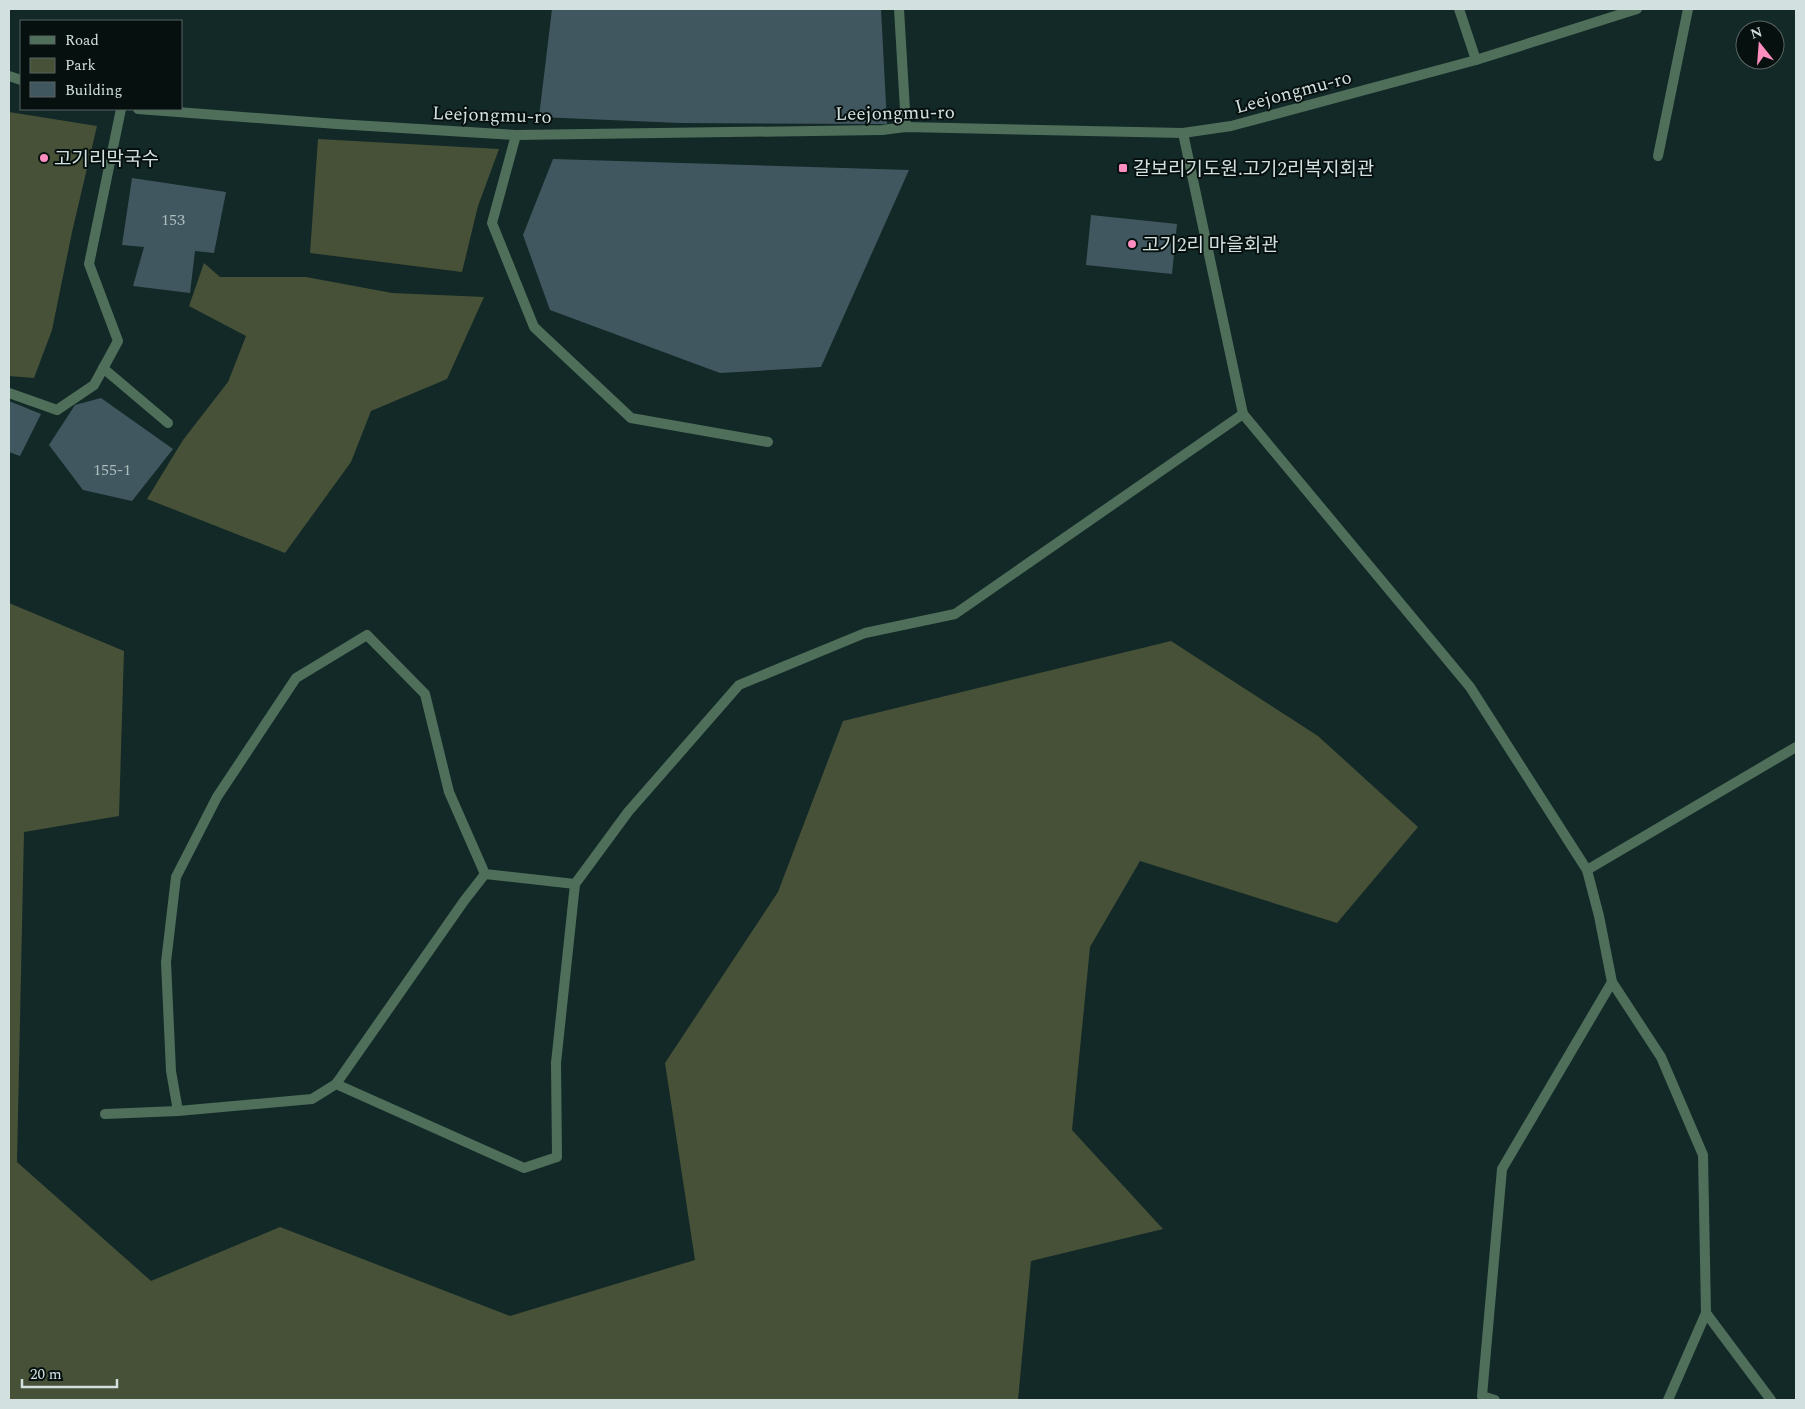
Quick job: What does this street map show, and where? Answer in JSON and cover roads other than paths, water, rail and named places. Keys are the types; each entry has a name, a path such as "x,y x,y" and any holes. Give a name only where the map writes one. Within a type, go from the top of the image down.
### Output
{"street":[{"path":"899,9 906,127"},
{"path":"1459,9 1476,60"},
{"name":"Leejongmu-ro","path":"151,110 516,135 872,130 906,127 1183,133 1231,126 1476,60 1637,9"},
{"path":"1658,156 1688,9"},
{"path":"9,393 57,410 94,385 118,340 88,264 121,110"},
{"path":"1183,133 1243,414 1470,687 1587,870 1600,916 1612,982 1661,1057 1703,1155 1706,1313 1668,1400"},
{"path":"516,135 492,223 534,327 631,418 768,442"},
{"path":"103,368 168,423"},
{"path":"336,1084 524,1168 557,1157 556,1063 575,884 628,812 739,685 865,633 955,614 1243,414"},
{"path":"178,1111 172,1072 166,962 176,877 217,797 296,678 367,635 425,694 449,792 485,874"},
{"path":"1587,870 1796,747"},
{"path":"485,874 575,884"},
{"path":"105,1114 178,1111 312,1099 336,1084 485,874"},
{"path":"1495,1400 1482,1396 1502,1169 1612,982"},
{"path":"1706,1313 1771,1400"}],"place":[{"name":"고기리막국수","path":"44,158"},
{"name":"갈보리기도원.고기2리복지회관","path":"1123,168"},
{"name":"고기2리 마을회관","path":"1132,244"}]}
